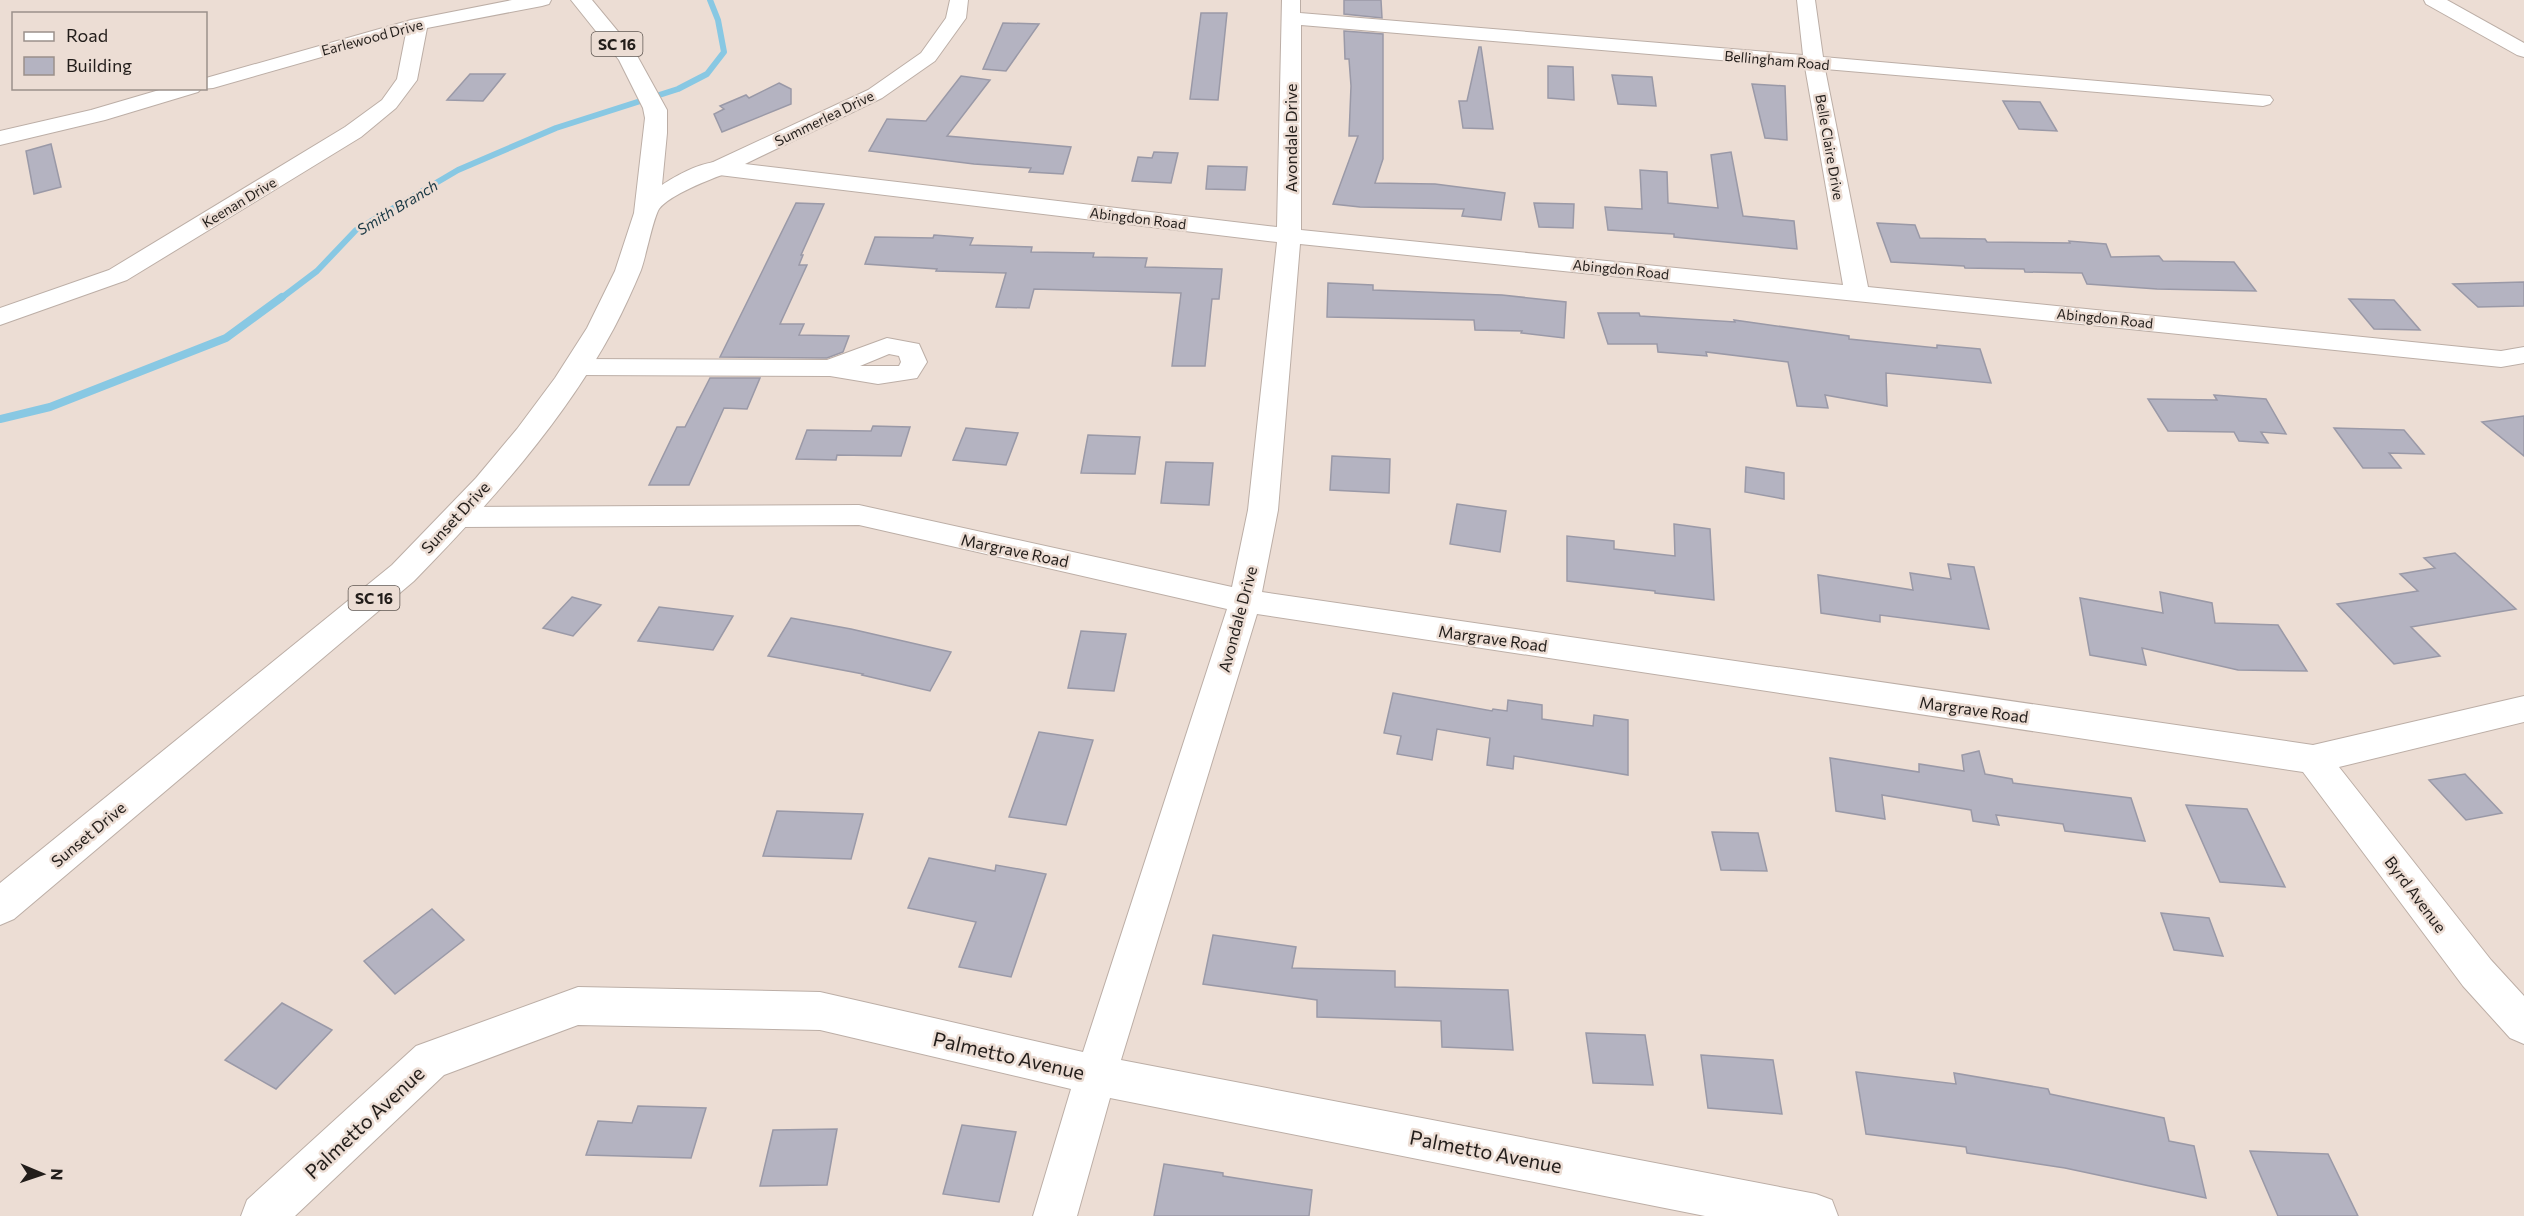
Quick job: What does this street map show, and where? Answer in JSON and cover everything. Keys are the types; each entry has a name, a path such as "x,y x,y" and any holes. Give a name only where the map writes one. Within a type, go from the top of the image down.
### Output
{"main road":[{"name":"Sunset Drive","path":"0,907 403,573 460,517 541,419 577,367 603,323 630,263 648,206 656,112 630,59 581,0"},
{"path":"654,153 681,163 719,168"},
{"path":"648,206 670,188 719,168"}],"street":[{"name":"Earlewood Drive","path":"207,84 418,24 542,0"},
{"name":"Summerlea Drive","path":"719,168 875,94 928,57 956,18 959,0"},
{"name":"Belle Claire Drive","path":"1806,0 1814,63 1857,293"},
{"path":"2433,0 2524,51"},
{"name":"Bellingham Road","path":"1291,9 1814,63 2263,100"},
{"name":"Avondale Drive","path":"1056,1216 1096,1075 1245,601 1263,510 1290,236 1291,9"},
{"name":"Keenan Drive","path":"0,317 118,275 353,132 389,104 407,80 418,24"},
{"path":"0,138 98,115 184,90"},
{"name":"Abingdon Road","path":"719,168 1290,236 2513,357"},
{"path":"2513,357 2524,376"},
{"path":"577,367 830,368"},
{"name":"Margrave Road","path":"460,517 859,515 1245,601 2313,759 2524,709"},
{"name":"Byrd Avenue","path":"2313,759 2477,973 2524,1025"},
{"name":"Palmetto Avenue","path":"263,1216 430,1060 578,1006 820,1011 1096,1075 1816,1216"}],"building":[{"path":"1344,0 1381,0 1382,18 1344,14"},
{"path":"1201,13 1227,13 1218,100 1190,99"},
{"path":"1003,23 1039,24 1006,71 983,69"},
{"path":"1344,31 1383,34 1383,159 1375,183 1435,184 1505,193 1501,220 1462,216 1464,209 1360,207 1333,204 1358,136 1349,136 1351,86 1349,59 1345,59"},
{"path":"1479,47 1481,47 1493,129 1463,128 1459,101 1467,101"},
{"path":"1548,66 1573,67 1574,100 1548,98"},
{"path":"470,74 505,74 483,101 447,100"},
{"path":"1612,75 1652,77 1656,106 1618,104"},
{"path":"961,76 990,80 947,136 1071,147 1063,174 1029,172 1031,168 974,164 869,151 887,119 926,121"},
{"path":"779,83 791,89 791,104 722,132 714,114 724,109 720,106 746,95 749,98"},
{"path":"1752,84 1785,86 1787,140 1765,138"},
{"path":"2003,101 2040,102 2057,131 2019,129"},
{"path":"51,144 61,187 34,194 26,151"},
{"path":"1154,152 1178,153 1171,183 1132,181 1138,157 1152,158"},
{"path":"1731,152 1743,216 1794,221 1797,249 1674,237 1674,234 1608,230 1605,207 1642,209 1640,170 1667,172 1668,203 1718,208 1711,155"},
{"path":"1208,166 1247,167 1245,190 1206,189"},
{"path":"796,203 824,204 801,255 803,255 799,265 807,265 780,324 804,324 799,335 849,336 843,352 827,358 720,357"},
{"path":"1534,203 1574,204 1573,228 1539,227"},
{"path":"1877,223 1915,225 1920,238 1985,239 1987,242 2070,243 2069,241 2106,244 2111,257 2159,256 2163,261 2234,262 2256,291 2157,289 2087,284 2082,273 2025,272 2024,269 1965,268 1964,266 1891,262"},
{"path":"934,235 973,238 970,245 1032,247 1031,252 1094,253 1093,257 1147,258 1145,267 1222,269 1219,299 1212,299 1205,366 1172,366 1181,293 1034,289 1029,308 996,307 1006,273 936,271 937,269 865,264 875,237 933,238"},
{"path":"2524,282 2524,306 2478,307 2453,284"},
{"path":"1328,283 1373,285 1373,290 1502,295 1566,302 1564,338 1521,333 1522,331 1475,330 1474,320 1327,317"},
{"path":"2349,299 2394,300 2420,330 2374,329"},
{"path":"1598,313 1639,313 1640,316 1735,322 1734,320 1849,336 1849,339 1937,348 1937,345 1980,349 1991,383 1886,373 1887,406 1825,395 1828,408 1797,406 1788,362 1706,352 1707,356 1658,352 1657,344 1608,344"},
{"path":"710,378 760,378 747,409 724,408 689,485 649,485 677,427 685,427"},
{"path":"2214,395 2266,399 2286,434 2261,432 2268,443 2239,441 2234,432 2168,431 2148,399 2217,400"},
{"path":"2524,416 2524,456 2482,422"},
{"path":"873,426 910,427 901,456 837,455 836,460 796,459 807,430 871,431"},
{"path":"966,428 1018,433 1006,465 953,460"},
{"path":"2334,428 2404,430 2424,454 2389,453 2401,468 2363,468"},
{"path":"1088,435 1140,437 1135,474 1081,473"},
{"path":"1332,456 1390,459 1389,493 1330,490"},
{"path":"1166,462 1213,463 1209,505 1161,503"},
{"path":"1746,467 1784,473 1784,499 1745,492"},
{"path":"1457,504 1506,511 1500,552 1450,544"},
{"path":"1674,524 1710,529 1714,600 1567,581 1567,536 1614,541 1614,549 1675,556"},
{"path":"2455,553 2516,609 2411,627 2440,656 2394,664 2337,604 2418,591 2400,574 2435,568 2424,558"},
{"path":"1948,564 1974,567 1989,629 1880,615 1880,622 1821,613 1818,575 1913,590 1910,573 1951,579"},
{"path":"2160,592 2212,603 2215,623 2278,625 2307,671 2238,670 2142,648 2146,665 2090,655 2080,598 2163,613"},
{"path":"572,597 601,605 573,636 543,628"},
{"path":"659,607 733,616 713,650 638,641"},
{"path":"791,618 951,652 930,691 863,674 768,656"},
{"path":"1081,631 1126,634 1114,691 1068,688"},
{"path":"1393,693 1492,711 1493,709 1507,711 1508,700 1542,705 1542,719 1593,726 1594,715 1628,720 1628,775 1514,756 1513,769 1487,765 1490,738 1437,729 1432,760 1397,754 1401,736 1384,733"},
{"path":"1039,732 1093,740 1066,825 1009,817"},
{"path":"1979,751 1985,774 2012,779 2013,783 2131,798 2145,841 2065,831 2063,824 1996,815 1999,825 1973,821 1971,810 1882,795 1885,819 1836,811 1830,758 1919,772 1919,764 1964,771 1962,755"},
{"path":"2465,774 2502,813 2466,820 2429,780"},
{"path":"2186,805 2247,809 2285,887 2220,882"},
{"path":"777,811 863,814 851,859 763,856"},
{"path":"1712,832 1758,833 1767,871 1721,870"},
{"path":"929,858 995,871 996,865 1046,874 1011,977 959,967 976,922 908,908"},
{"path":"432,909 464,940 395,994 364,961"},
{"path":"2161,913 2209,918 2223,956 2174,950"},
{"path":"1213,935 1296,947 1292,968 1395,971 1395,987 1508,990 1513,1050 1442,1047 1441,1021 1317,1017 1317,1000 1203,984"},
{"path":"282,1003 332,1030 276,1089 225,1060"},
{"path":"1586,1033 1645,1035 1653,1085 1593,1083"},
{"path":"1701,1055 1773,1060 1782,1114 1708,1108"},
{"path":"1856,1072 1956,1084 1954,1073 2048,1089 2050,1094 2164,1118 2169,1141 2194,1146 2206,1198 2065,1168 1967,1153 1966,1147 1866,1134"},
{"path":"638,1106 706,1108 691,1158 586,1155 598,1121 632,1123"},
{"path":"962,1125 1016,1132 999,1202 943,1194"},
{"path":"837,1129 827,1185 760,1186 773,1130"},
{"path":"2250,1151 2328,1154 2358,1216 2278,1216"},
{"path":"1164,1164 1312,1190 1309,1216 1154,1216"}],"waterway":[{"name":"Smith Branch","path":"280,299 317,271 356,230 458,170 556,128 678,89 707,74 724,52 718,20 710,0"},
{"name":"Smith Branch","path":"0,419 50,407 226,338 282,297"}]}
